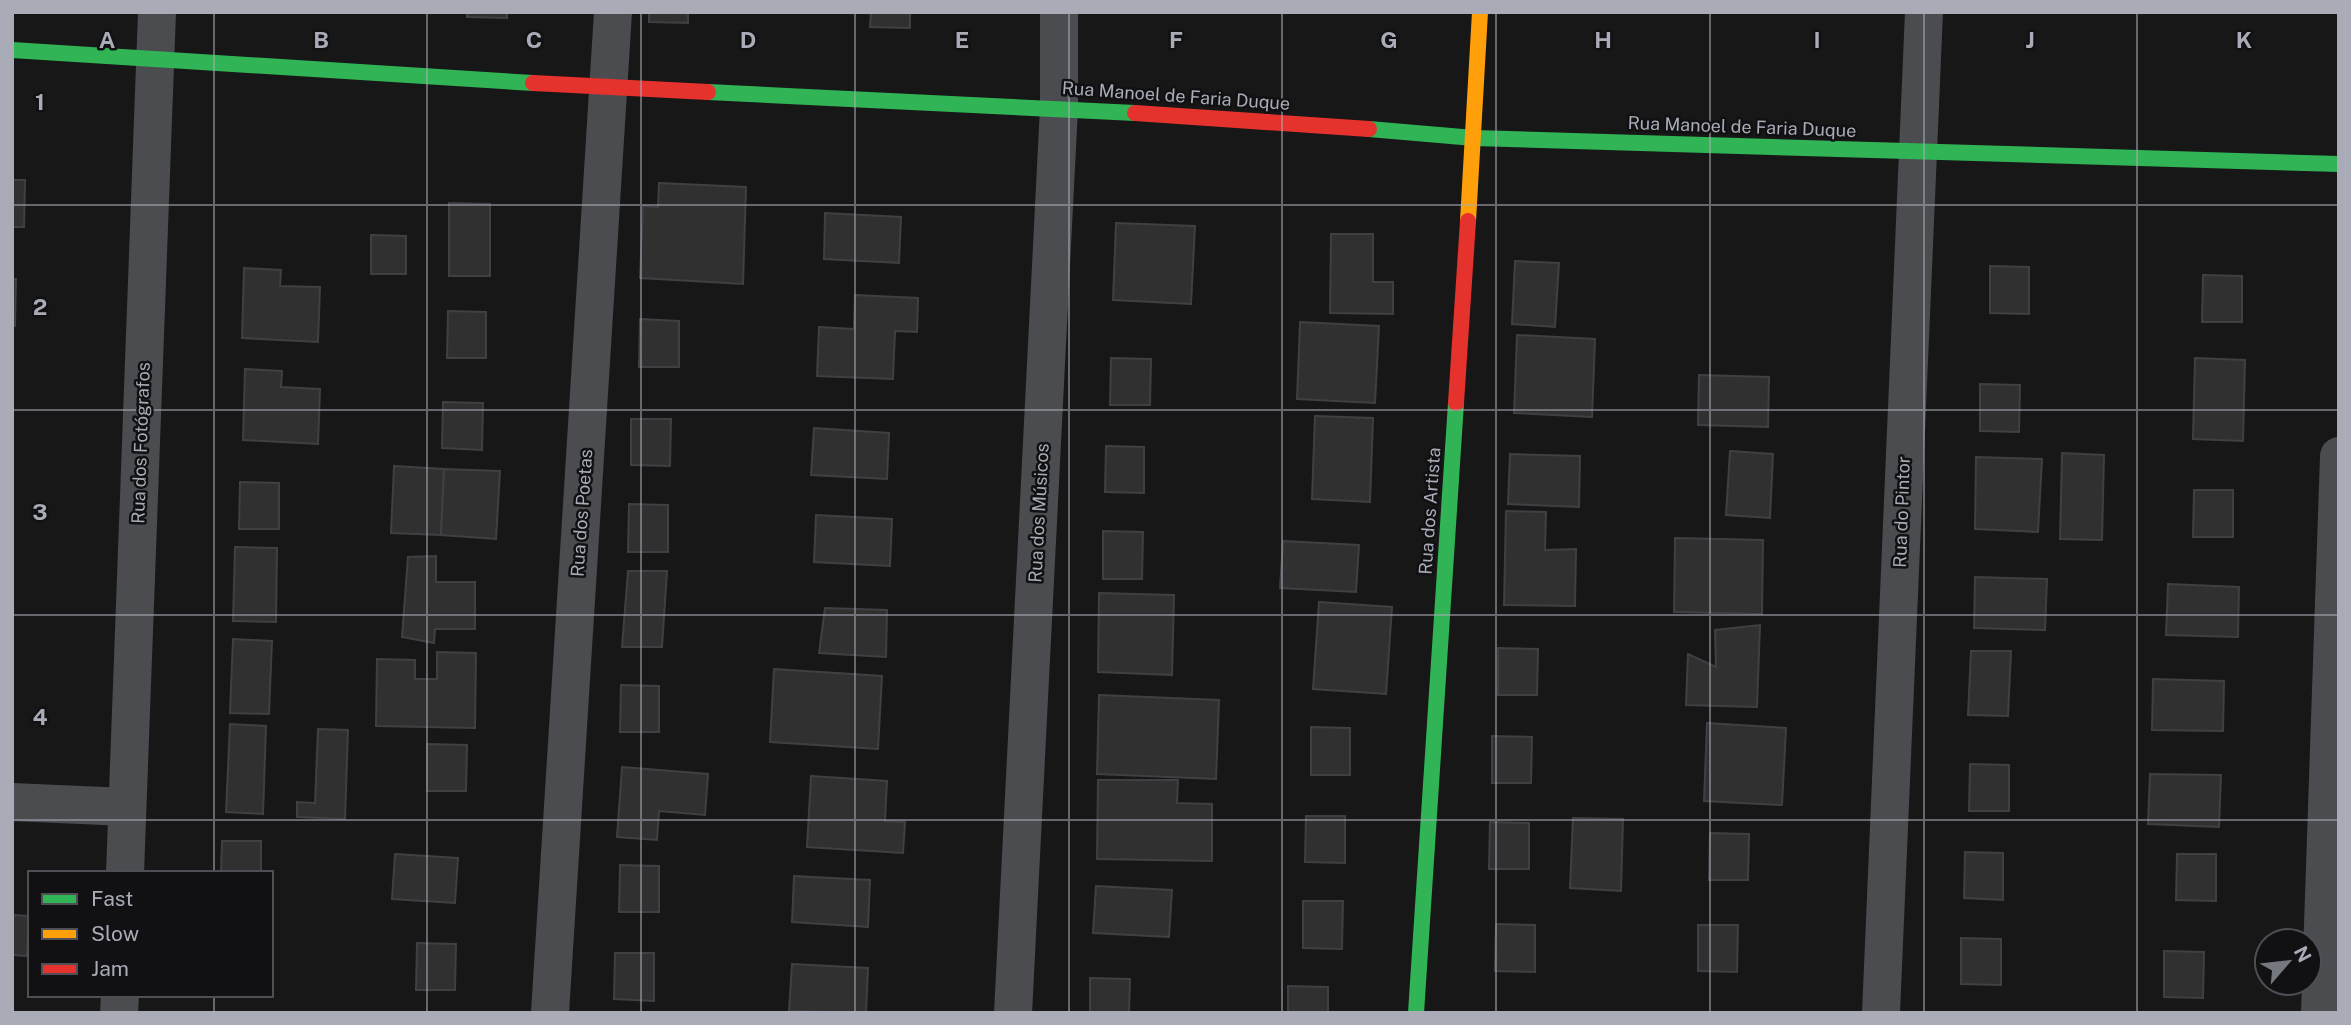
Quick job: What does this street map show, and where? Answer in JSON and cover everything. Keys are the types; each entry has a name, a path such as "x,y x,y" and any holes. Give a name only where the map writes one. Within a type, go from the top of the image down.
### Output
{"street":[{"name":"Rua dos Fotógrafos","path":"125,871 157,12"},
{"name":"Rua dos Poetas","path":"550,1013 613,12"},
{"name":"Rua dos Músicos","path":"1013,1013 1059,108 1059,12"},
{"name":"Rua dos Artista","path":"1416,1013 1480,12"},
{"name":"Rua do Pintor","path":"1881,1013 1924,12"},
{"name":"Rua Manoel de Faria Duque","path":"12,50 610,87 1059,108 1353,127 1474,138 2339,164"},
{"path":"2327,991 2339,456"},
{"path":"12,802 127,807"}],"building":[{"path":"467,12 507,12 507,18 467,17"},
{"path":"649,12 688,12 688,23 649,22"},
{"path":"871,12 910,12 910,28 870,27"},
{"path":"12,180 25,180 24,227 12,227"},
{"path":"659,183 746,187 743,284 640,278 643,206 658,207"},
{"path":"449,203 490,204 490,276 449,276"},
{"path":"825,213 901,217 899,263 824,259"},
{"path":"1116,223 1195,226 1191,304 1113,300"},
{"path":"1331,234 1373,234 1373,282 1393,282 1393,314 1330,313"},
{"path":"371,235 406,236 406,274 371,274"},
{"path":"1515,261 1559,263 1555,327 1512,324"},
{"path":"1990,266 2029,267 2029,314 1990,313"},
{"path":"244,268 281,270 280,286 320,287 318,342 242,338"},
{"path":"2203,275 2242,276 2242,322 2202,322"},
{"path":"12,279 16,279 15,326 12,326"},
{"path":"855,295 918,298 917,332 895,331 893,379 817,376 819,327 854,329"},
{"path":"448,311 486,312 486,358 447,358"},
{"path":"640,319 679,321 679,367 639,367"},
{"path":"1300,322 1379,326 1375,403 1297,399"},
{"path":"1517,335 1595,339 1592,417 1514,413"},
{"path":"1111,358 1151,359 1150,405 1110,405"},
{"path":"2195,358 2245,360 2243,441 2193,439"},
{"path":"245,369 282,371 281,387 320,389 318,444 243,440"},
{"path":"1699,375 1769,377 1768,427 1698,425"},
{"path":"1980,384 2020,385 2019,432 1980,431"},
{"path":"443,402 483,403 482,450 442,448"},
{"path":"1315,416 1373,418 1370,502 1312,499"},
{"path":"631,419 671,419 670,466 631,465"},
{"path":"814,428 889,433 887,479 811,475"},
{"path":"1106,446 1144,447 1144,493 1105,492"},
{"path":"1730,451 1773,454 1770,518 1726,515"},
{"path":"2062,453 2104,455 2102,540 2060,539"},
{"path":"1510,454 1580,456 1579,507 1508,504"},
{"path":"1976,457 2042,459 2038,532 1975,529"},
{"path":"394,466 444,469 441,535 391,533"},
{"path":"444,469 500,471 496,539 441,535"},
{"path":"240,482 279,483 279,529 239,529"},
{"path":"2194,490 2233,490 2233,537 2193,537"},
{"path":"629,504 668,505 668,552 628,552"},
{"path":"1506,511 1546,512 1545,550 1576,549 1575,606 1504,605"},
{"path":"816,515 892,519 890,566 814,562"},
{"path":"1103,531 1143,532 1142,579 1103,579"},
{"path":"1675,538 1763,540 1762,614 1674,612"},
{"path":"1283,541 1359,545 1356,592 1280,588"},
{"path":"235,547 277,548 276,622 233,621"},
{"path":"436,556 436,582 475,582 475,629 435,629 434,643 402,637 408,557"},
{"path":"628,571 667,571 662,647 622,647"},
{"path":"1975,577 2047,579 2045,630 1974,628"},
{"path":"2168,584 2239,587 2238,637 2166,635"},
{"path":"1099,593 1174,595 1172,675 1098,672"},
{"path":"1319,602 1392,607 1386,694 1313,689"},
{"path":"825,608 887,610 886,657 819,653"},
{"path":"1760,625 1757,707 1686,705 1688,654 1716,667 1715,630"},
{"path":"233,639 272,641 269,714 230,713"},
{"path":"1498,648 1538,649 1537,695 1498,695"},
{"path":"1971,651 2011,651 2008,716 1968,715"},
{"path":"437,652 476,653 475,728 376,726 377,659 415,660 415,679 437,679"},
{"path":"774,669 882,676 878,749 770,742"},
{"path":"2153,679 2224,681 2223,731 2152,730"},
{"path":"621,685 659,686 659,732 620,732"},
{"path":"1099,695 1219,700 1216,779 1097,774"},
{"path":"1707,723 1786,728 1782,805 1704,801"},
{"path":"230,724 266,726 263,814 226,812"},
{"path":"1311,727 1350,728 1350,775 1311,775"},
{"path":"318,729 348,730 345,819 297,817 297,802 315,803"},
{"path":"1492,736 1532,737 1531,783 1492,783"},
{"path":"427,744 467,745 466,791 427,791"},
{"path":"1970,764 2009,765 2009,811 1969,811"},
{"path":"622,767 708,774 705,815 659,811 657,840 617,837"},
{"path":"2150,774 2221,775 2219,827 2148,824"},
{"path":"811,776 887,781 885,821 905,822 903,853 807,847"},
{"path":"1098,780 1178,780 1177,803 1212,804 1212,861 1097,859"},
{"path":"1306,816 1345,816 1345,863 1305,862"},
{"path":"1573,818 1623,819 1621,891 1570,888"},
{"path":"1490,822 1529,823 1529,869 1489,869"},
{"path":"1710,833 1749,834 1748,880 1709,880"},
{"path":"222,841 261,841 261,871 221,871"},
{"path":"1965,852 2003,853 2003,900 1964,898"},
{"path":"395,854 458,858 455,903 392,899"},
{"path":"2177,854 2216,854 2216,901 2176,900"},
{"path":"620,865 659,866 659,912 619,912"},
{"path":"794,876 870,880 868,927 792,922"},
{"path":"1096,886 1172,890 1169,937 1093,933"},
{"path":"1303,901 1343,901 1342,949 1303,948"},
{"path":"12,915 28,916 27,956 12,955"},
{"path":"1496,924 1535,925 1535,972 1495,971"},
{"path":"1698,925 1738,925 1737,972 1698,971"},
{"path":"1961,938 2001,939 2001,985 1961,984"},
{"path":"417,943 456,944 455,990 416,990"},
{"path":"2164,951 2204,952 2203,998 2164,997"},
{"path":"615,953 654,953 654,1001 614,999"},
{"path":"792,964 868,968 866,1013 789,1011"},
{"path":"1090,978 1130,979 1129,1013 1090,1013"},
{"path":"1288,986 1328,987 1328,1013 1288,1013"}],"traffic: fast":[{"path":"12,50 533,83"},
{"path":"708,92 1135,113"},
{"path":"1369,129 1474,138 2339,164"},
{"path":"1416,1013 1456,403"}],"traffic: slow":[{"path":"1468,221 1480,12"}],"traffic: jam":[{"path":"533,83 708,92"},
{"path":"1135,113 1369,129"},
{"path":"1456,403 1468,221"}]}
